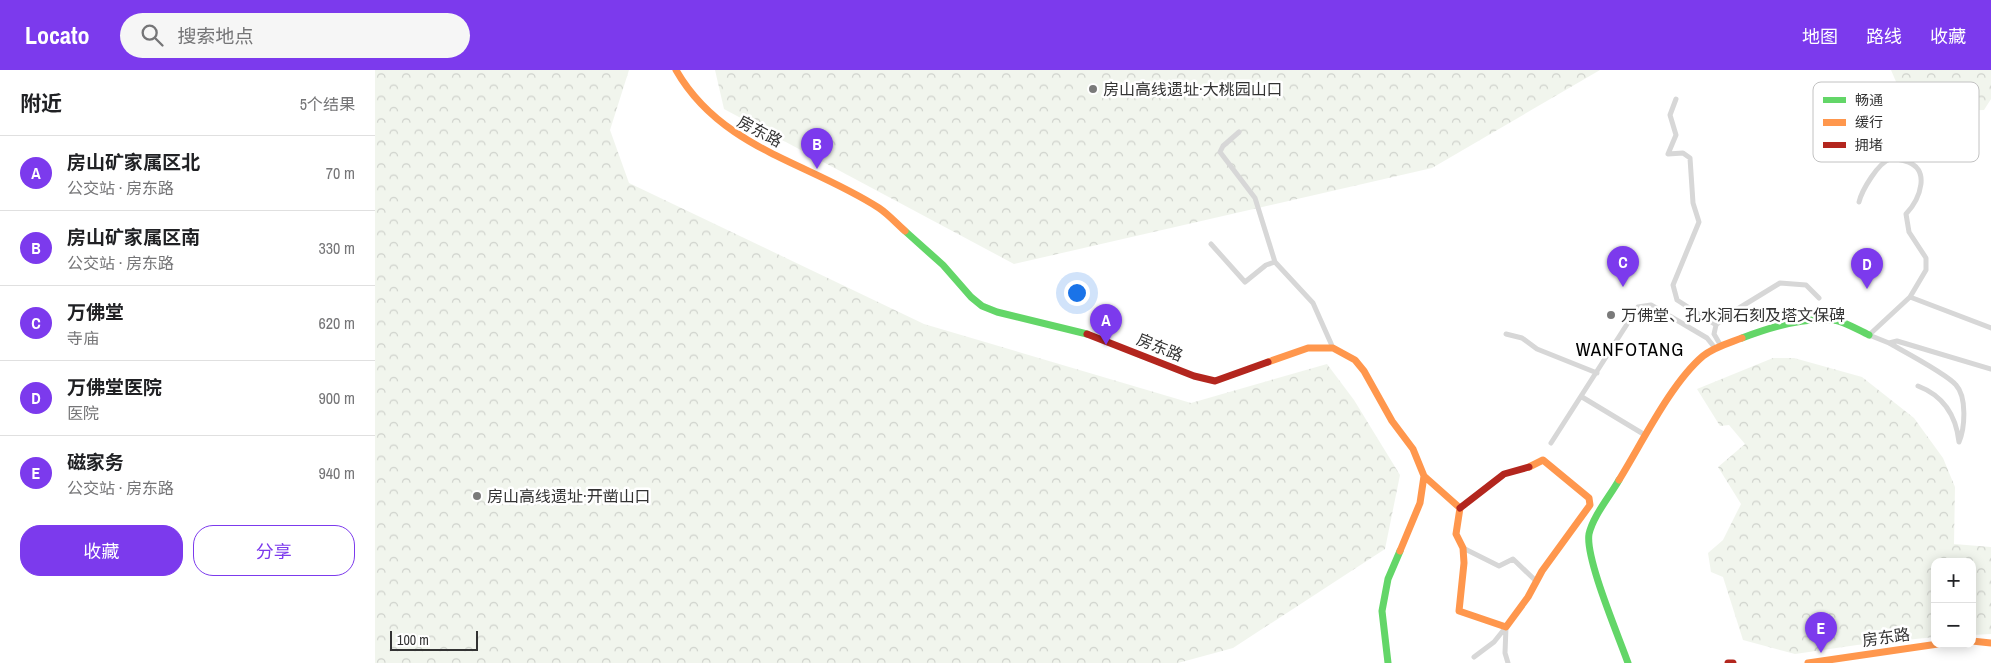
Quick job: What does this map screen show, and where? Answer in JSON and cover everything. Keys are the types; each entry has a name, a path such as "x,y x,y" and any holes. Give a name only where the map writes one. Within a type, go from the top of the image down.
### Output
{"main road":[{"name":"房东路","path":"676,70 701,107 728,130 744,140 852,192 880,209 937,260 971,298 982,306 1005,314 1088,334 1194,376 1215,381 1308,348 1333,348 1355,360 1364,371 1392,422 1413,450 1424,476"},
{"path":"1629,663 1590,556 1589,535 1593,524 1645,435 1683,376 1696,362 1718,347 1778,325 1834,320 1869,335"},
{"path":"1543,460 1589,498 1591,505 1506,627 1459,611 1464,563 1463,548 1456,534 1460,508 1505,474 1536,465 1543,460"},
{"path":"1424,476 1460,508"},
{"path":"1387,663 1382,610 1385,594 1388,579 1419,503 1424,476"},
{"path":"1976,641 1991,642"},
{"name":"房东路","path":"1808,663 1931,645"},
{"path":"1728,663 1733,663"}],"street":[{"path":"1676,99 1670,115 1677,135 1668,154 1683,153 1690,158 1693,203 1699,222 1673,285 1677,300 1716,325"},
{"path":"1239,132 1223,146 1220,152 1255,198 1275,262 1313,303 1333,348"},
{"path":"1859,202 1865,185 1885,162"},
{"path":"1911,162 1921,173 1922,185 1912,207 1906,214 1909,232 1925,258 1926,270 1910,296 1869,335 1889,343 1956,385 1963,405 1962,436 1959,442 1957,426 1940,398 1933,392 1918,386"},
{"path":"1211,244 1245,282 1266,265 1275,262"},
{"path":"1718,347 1714,334 1716,325 1726,316 1780,283 1806,285 1819,298"},
{"path":"1910,296 1991,328"},
{"path":"1551,443 1582,397 1634,312 1643,305 1651,305 1707,338 1718,347"},
{"path":"1507,334 1522,338 1537,349 1597,373"},
{"path":"1889,343 1897,340 1991,369"},
{"path":"1582,397 1645,435"},
{"path":"1463,548 1499,566 1513,559 1537,581"},
{"path":"1474,657 1495,642 1506,627"},
{"path":"1506,627 1505,653 1508,663"}],"green space":[{"path":"375,70 629,70 610,130 629,183 924,324 1191,403 1327,364 1354,400 1400,475 1385,549 1233,648 1178,663 375,663"},
{"path":"715,70 1600,70 1432,168 1014,264 724,109"},
{"path":"1891,70 1991,70 1991,99 1984,110 1979,110 1979,82 1896,82"},
{"path":"1773,358 1794,358 1862,377 1914,418 1943,458 1955,487 1954,544 1991,547 1991,634 1976,635 1976,558 1931,558 1931,637 1795,654 1743,640 1723,577 1711,572 1708,553 1723,540 1741,504 1718,467 1745,444 1729,425 1720,426 1697,389"}],"traffic: fast":[{"path":"905,231 943,265 971,297 982,306 997,312 1087,334"},
{"path":"1742,338 1787,324 1811,320 1842,322 1869,335"},
{"path":"1619,480 1594,520 1589,534 1589,545 1597,579 1628,663"},
{"path":"1388,663 1382,611 1388,579 1400,551"}],"traffic: slow":[{"path":"676,70 695,97 717,118 741,136 852,192 882,210 905,231"},
{"path":"1619,480 1668,397 1691,368 1712,350 1742,338"},
{"path":"1268,362 1308,348 1333,348 1355,360 1364,371 1392,421 1413,449 1424,476 1420,503 1400,551"},
{"path":"1424,476 1460,508 1456,534 1463,548 1464,563 1459,611 1506,627 1528,597 1542,571 1590,505 1589,498 1543,460 1529,467"},
{"path":"1976,641 1991,643"},
{"path":"1808,663 1931,645"}],"traffic: jam":[{"path":"1087,334 1194,376 1215,381 1268,362"},
{"path":"1460,508 1504,474 1529,467"},
{"path":"1728,663 1733,663"}],"place":[{"name":"房山高线遗址·大桃园山口","path":"1093,89"},
{"name":"房山矿家属区南","path":"817,169"},
{"name":"万佛堂","path":"1623,287"},
{"name":"万佛堂医院","path":"1867,289"},
{"name":"万佛堂、孔水洞石刻及塔文保碑","path":"1611,315"},
{"name":"房山矿家属区北","path":"1106,345"},
{"name":"房山高线遗址·开凿山口","path":"477,496"},
{"name":"磁家务","path":"1821,653"}],"district":[{"name":"WANFOTANG","path":"1630,349"}]}
